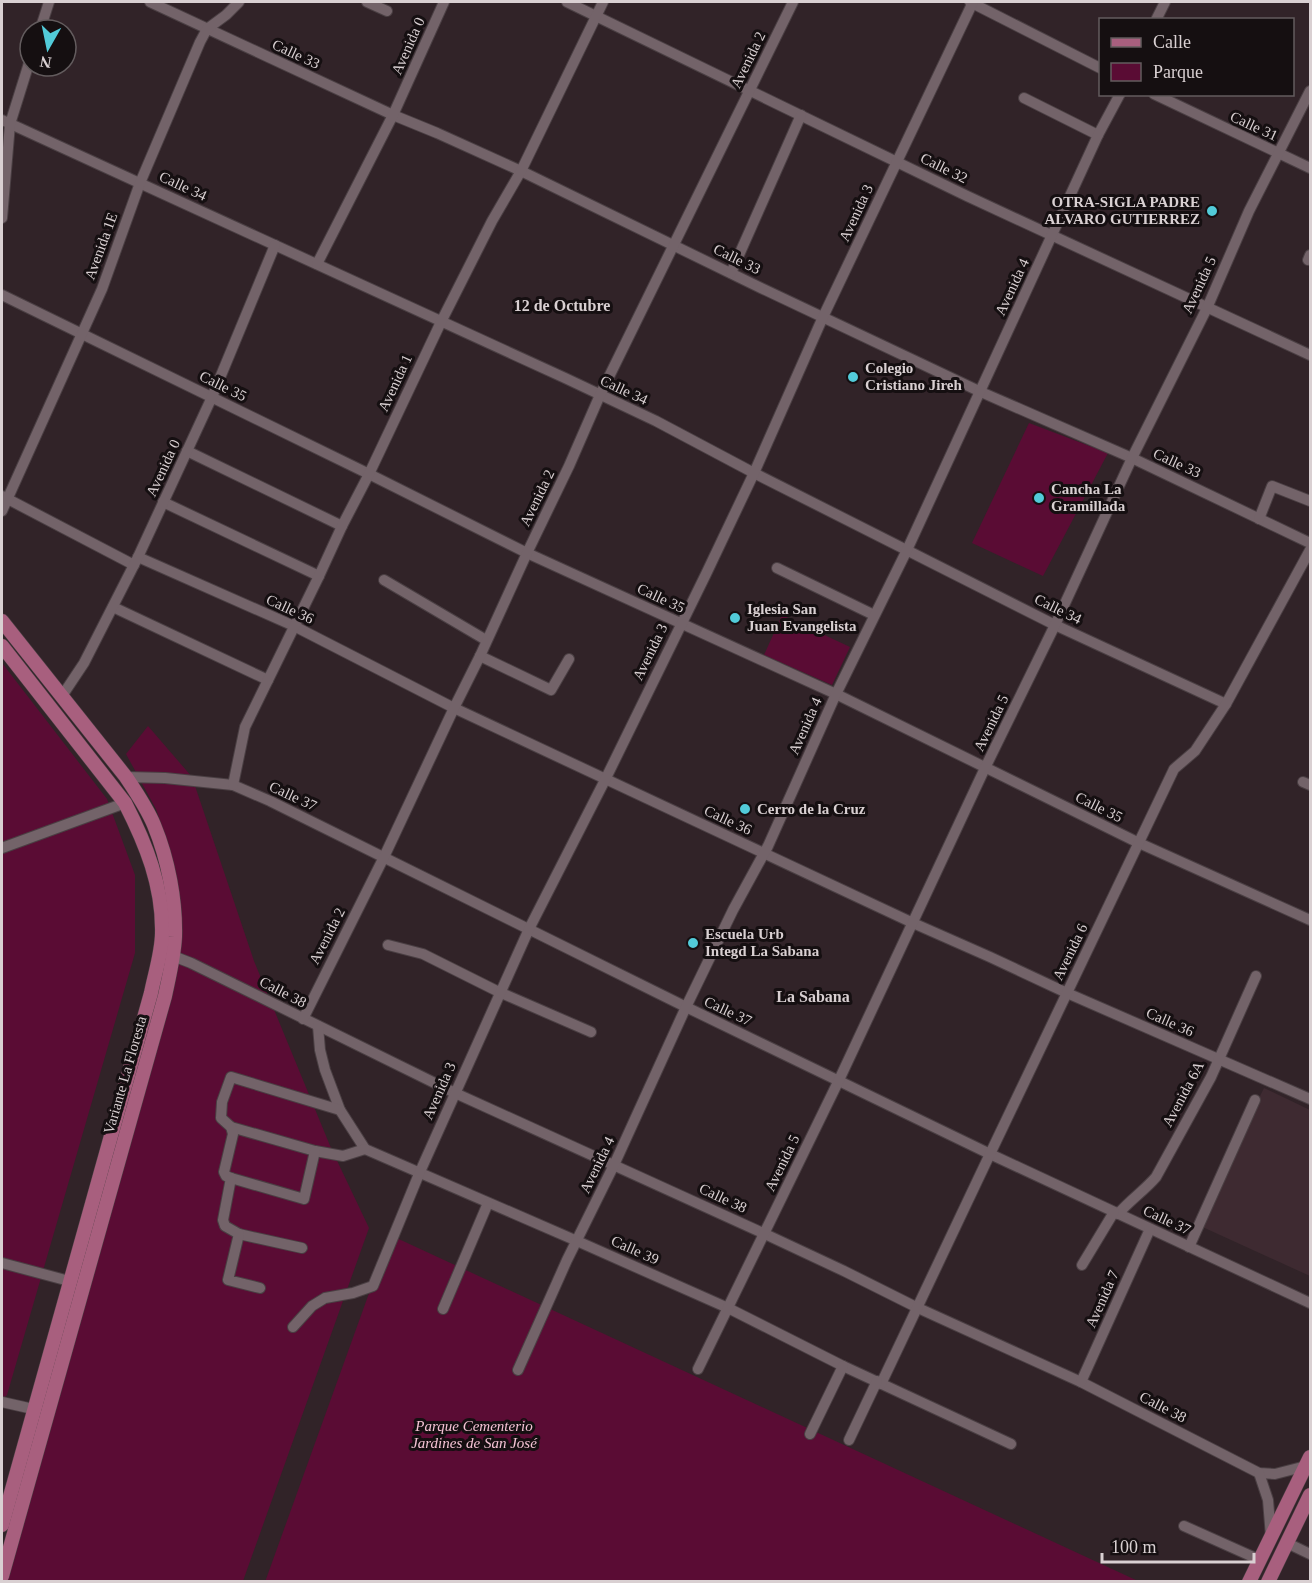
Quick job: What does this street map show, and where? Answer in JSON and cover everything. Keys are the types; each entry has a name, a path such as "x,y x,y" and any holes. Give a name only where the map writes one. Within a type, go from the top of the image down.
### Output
{"main road":[{"name":"Variante La Floresta","path":"2,621 126,777 154,825 170,879 175,938 173,956 158,994 69,1281 2,1525"},
{"name":"Variante La Floresta","path":"2,646 125,803 148,855 158,885 162,909 158,994 51,1403 2,1576"},
{"path":"35,1403 51,1403"},
{"path":"1249,1581 1308,1461"},
{"path":"1268,1581 1311,1496"}],"street":[{"path":"44,18 49,2"},
{"name":"Calle 33","path":"150,2 393,115 521,171 981,392 1132,458 1311,543"},
{"name":"Avenida 1E","path":"2,511 5,497 102,289 140,183 200,42 207,29 239,2"},
{"path":"367,2 387,11"},
{"name":"Avenida 0","path":"317,264 393,115 444,2"},
{"name":"Calle 32","path":"567,2 896,161 1311,355"},
{"name":"Avenida 1","path":"233,785 245,727 441,322 492,221 521,171 603,2"},
{"name":"Avenida 2","path":"303,1019 384,857 480,656 600,395 793,2"},
{"path":"972,2 1099,67"},
{"name":"Avenida 3","path":"293,1328 312,1306 325,1298 353,1293 373,1286 419,1174 528,929 605,780 754,473 823,317 972,2"},
{"path":"1157,18 1165,2"},
{"path":"2,218 6,122 23,78"},
{"name":"Avenida 5","path":"698,1369 839,1080 985,768 1056,625 1132,458 1207,308 1249,211 1311,91"},
{"name":"Avenida 4","path":"518,1370 577,1241 615,1165 686,1007 764,852 836,694 981,392 1098,135 1119,96"},
{"name":"Calle 31","path":"1158,96 1311,168"},
{"path":"1024,98 1098,135"},
{"path":"731,273 801,115"},
{"name":"Calle 34","path":"6,122 656,421 1056,625 1226,704"},
{"name":"Avenida 0","path":"62,696 84,663 164,502 212,397 275,245"},
{"name":"Calle 35","path":"2,295 527,553 836,694 1139,843 1311,920"},
{"path":"187,451 342,526"},
{"path":"1259,519 1272,486 1311,501"},
{"name":"Calle 36","path":"5,497 136,561 294,626 454,708 913,923 1311,1100"},
{"path":"164,502 319,576"},
{"name":"Avenida 6","path":"849,1440 918,1308 1174,769 1195,751 1226,704 1311,550"},
{"path":"777,567 874,615"},
{"path":"384,580 486,640"},
{"path":"112,607 268,680"},
{"path":"480,656 551,690 569,659"},
{"name":"Calle 37","path":"126,777 165,778 233,785 270,801 686,1007 990,1154 1311,1304"},
{"path":"2,848 125,803"},
{"path":"388,945 423,954 499,992 591,1032"},
{"name":"Calle 38","path":"173,956 455,1093 765,1234 918,1308 1081,1382 1259,1473"},
{"name":"Avenida 6A","path":"1082,1265 1116,1213 1148,1187 1156,1177 1211,1077 1256,976"},
{"path":"318,1026 325,1070 340,1110 364,1149 343,1156 315,1151 231,1127 220,1118 222,1101 231,1077 340,1110"},
{"path":"1189,1247 1255,1100"},
{"path":"231,1127 233,1134 224,1172 226,1176 304,1199 315,1151"},
{"name":"Calle 39","path":"364,1149 728,1308 843,1366 1011,1444"},
{"path":"231,1178 223,1220 225,1226 238,1234 302,1248"},
{"path":"443,1309 488,1203"},
{"name":"Avenida 7","path":"1081,1382 1150,1229"},
{"path":"238,1234 228,1280 260,1288"},
{"path":"2,1263 69,1281"},
{"path":"810,1434 843,1366"},
{"path":"2,1402 35,1403"},
{"path":"1271,1537 1268,1500 1259,1473 1275,1474 1308,1461"},
{"path":"1184,1526 1260,1560"},
{"path":"1287,1543 1311,1554"}],"shaded area":[{"path":"1264,1088 1310,1110 1310,1276 1196,1224"}],"green space":[{"name":"Cancha La Gramillada","path":"1029,423 1108,453 1043,576 972,543"},
{"path":"782,615 850,647 832,685 764,655"},
{"path":"2,663 107,799 135,875 135,953 7,1395 2,1399"},
{"path":"148,726 192,777 254,961 331,1148 369,1228 243,1581 5,1582 174,963 171,854 156,809 126,754"},
{"name":"Parque Cementerio Jardines de San José","path":"390,1235 1138,1581 265,1582"}],"place":[{"name":"OTRA-SIGLA PADRE ALVARO GUTIERREZ","path":"1212,211"},
{"name":"Colegio Cristiano Jireh","path":"853,377"},
{"name":"Cancha La Gramillada","path":"1039,498"},
{"name":"Iglesia San Juan Evangelista","path":"735,618"},
{"name":"Cerro de la Cruz","path":"745,809"},
{"name":"Escuela Urb Integd La Sabana","path":"693,943"}],"district":[{"name":"12 de Octubre","path":"562,305"},
{"name":"La Sabana","path":"813,996"}]}
